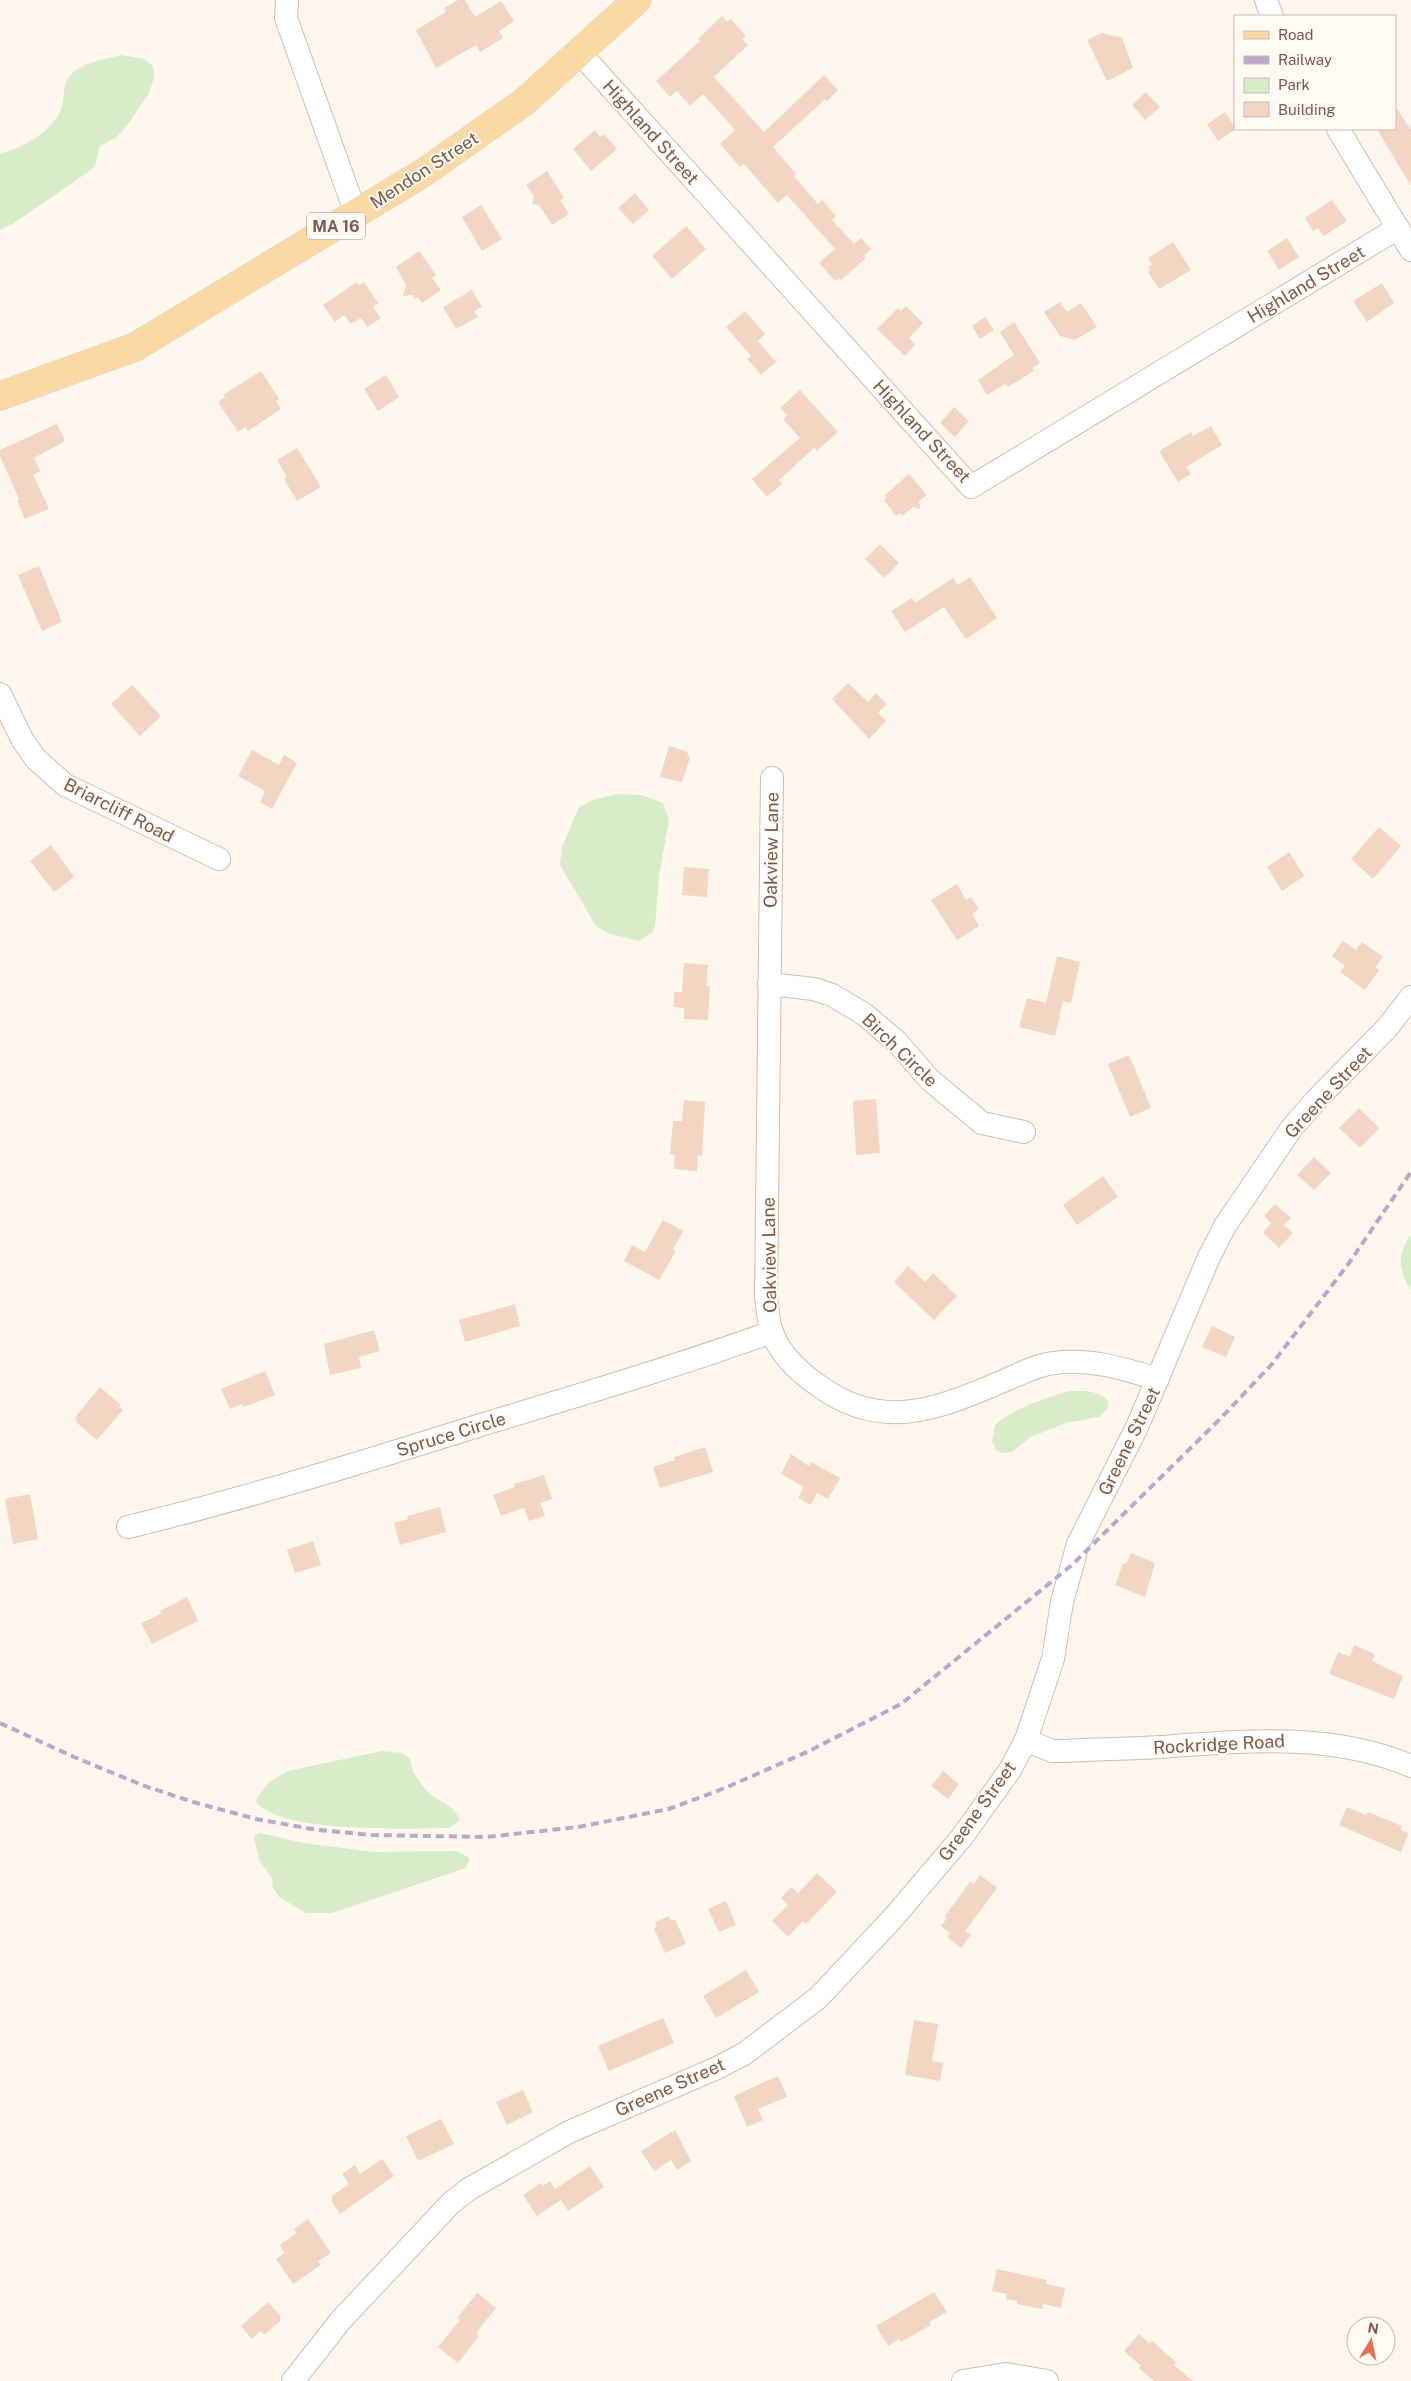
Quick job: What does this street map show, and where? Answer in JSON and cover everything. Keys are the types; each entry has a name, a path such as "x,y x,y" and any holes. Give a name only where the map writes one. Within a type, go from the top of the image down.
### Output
{"main road":[{"name":"Mendon Street","path":"0,396 135,348 423,173 490,128 524,102 637,0"}],"street":[{"path":"287,0 286,18 356,214"},
{"path":"1266,0 1272,15"},
{"name":"Highland Street","path":"579,52 971,487 1398,228"},
{"path":"1339,130 1411,250"},
{"name":"Briarcliff Road","path":"0,694 23,740 36,759 65,785 219,859"},
{"name":"Oakview Lane","path":"772,778 766,1298 772,1332 788,1359 811,1380 837,1399 866,1410 893,1414 943,1405 1052,1363 1079,1361 1099,1363 1158,1379"},
{"name":"Birch Circle","path":"769,984 814,989 832,995 864,1014 886,1032 930,1080 982,1123 1024,1132"},
{"name":"Greene Street","path":"293,2381 340,2320 451,2203 469,2189 569,2132 717,2068 744,2054 818,1998 894,1917 962,1837 1005,1777 1026,1740 1053,1659 1062,1602 1078,1544 1124,1457 1209,1257 1243,1200 1302,1116 1387,1028 1411,997"},
{"name":"Spruce Circle","path":"128,1527 209,1508 325,1474 708,1355 772,1332"},
{"name":"Rockridge Road","path":"1026,1740 1052,1751 1065,1751 1288,1740 1320,1743 1374,1753 1411,1766"},
{"path":"962,2381 1006,2374 1046,2381"}],"green space":[{"path":"121,55 144,59 153,66 154,78 149,93 131,120 117,137 100,146 95,166 91,170 14,223 0,230 0,154 27,143 50,126 61,110 65,84 74,72 93,62"},
{"path":"617,794 641,795 663,803 669,819 659,877 655,926 652,933 638,941 607,933 596,926 560,865 562,847 579,807 593,800"},
{"path":"1411,1235 1411,1290 1404,1276 1401,1256 1406,1242"},
{"path":"1069,1391 1099,1394 1108,1401 1108,1408 1099,1417 1066,1423 1031,1437 1012,1452 1004,1453 997,1451 992,1442 995,1425 1021,1408"},
{"path":"382,1751 402,1753 410,1759 413,1772 422,1785 430,1794 453,1809 459,1818 458,1822 449,1828 347,1827 291,1820 270,1812 256,1802 269,1782 288,1771"},
{"path":"260,1833 304,1843 374,1852 457,1851 468,1857 469,1861 466,1868 332,1913 306,1913 279,1897 273,1888 272,1878 259,1860 254,1836"}],"building":[{"path":"458,0 465,0 475,17 501,1 514,21 499,31 503,38 480,52 476,45 436,68 416,30 446,12 444,8"},
{"path":"722,16 727,22 731,19 746,36 742,39 748,45 714,77 764,132 824,75 838,90 827,101 825,99 773,147 818,204 822,200 836,216 832,220 854,244 861,238 871,249 864,256 866,258 841,280 839,278 835,281 819,263 835,249 787,195 778,203 744,164 740,167 720,144 735,130 703,94 690,106 677,91 670,97 656,81 700,41 698,39"},
{"path":"1102,33 1122,38 1133,68 1107,81 1087,40"},
{"path":"1146,92 1160,107 1145,120 1132,105"},
{"path":"1396,108 1411,130 1411,186 1378,130 1396,130"},
{"path":"1225,112 1234,130 1218,141 1207,124"},
{"path":"595,130 600,137 604,134 617,149 591,171 573,149"},
{"path":"547,171 564,198 560,200 569,214 552,225 539,205 532,204 534,196 526,185"},
{"path":"635,193 649,210 633,224 618,208"},
{"path":"1332,200 1347,221 1324,236 1318,228 1313,231 1305,218"},
{"path":"481,205 502,239 482,251 462,217"},
{"path":"686,226 706,249 672,279 652,256"},
{"path":"1287,238 1299,257 1279,270 1267,251"},
{"path":"1173,242 1191,270 1159,289 1148,272 1150,270 1148,267 1152,265 1148,258"},
{"path":"419,251 436,275 432,278 441,290 422,303 418,297 415,299 413,295 403,296 406,285 396,267"},
{"path":"357,282 359,285 364,282 378,303 373,307 381,318 367,327 361,318 351,324 344,315 335,322 323,305"},
{"path":"1382,283 1394,303 1367,322 1353,301"},
{"path":"472,290 482,307 474,311 478,317 456,329 443,307"},
{"path":"1060,302 1067,312 1081,303 1097,327 1075,340 1060,336 1044,312"},
{"path":"906,306 923,323 909,338 915,345 905,356 877,329 898,308 901,311"},
{"path":"745,311 765,334 758,341 776,362 761,375 747,359 751,356 726,327"},
{"path":"985,317 994,330 980,339 972,326"},
{"path":"1014,322 1040,363 1032,368 1034,371 1008,387 1005,384 987,395 978,380 1014,355 1000,332"},
{"path":"261,371 279,399 276,401 281,409 248,431 246,427 238,432 218,402 225,397 223,395"},
{"path":"386,375 399,397 378,411 364,389"},
{"path":"800,390 838,432 817,451 814,448 779,480 782,484 767,497 752,479 800,438 783,419 787,415 780,408"},
{"path":"954,407 969,421 955,437 940,423"},
{"path":"57,424 65,441 34,458 40,471 33,475 49,509 25,519 17,500 19,499 0,456 0,450"},
{"path":"1211,426 1222,445 1186,467 1191,474 1178,482 1159,451 1191,432 1193,436"},
{"path":"297,448 321,487 297,501 284,479 287,477 277,460"},
{"path":"909,474 927,495 919,501 920,509 913,507 902,516 900,513 896,516 884,500 887,498 885,495"},
{"path":"880,544 899,563 884,578 865,559"},
{"path":"39,566 62,622 42,631 18,575"},
{"path":"970,577 997,618 966,639 944,607 905,632 891,611 912,598 915,603 953,578 958,585"},
{"path":"848,683 868,702 876,693 887,704 878,713 886,721 869,739 832,699"},
{"path":"132,685 161,716 140,736 111,704"},
{"path":"669,746 688,752 687,756 690,757 682,782 660,777"},
{"path":"252,750 279,765 284,755 297,763 272,809 260,802 265,791 238,776"},
{"path":"1379,827 1401,846 1373,879 1351,859"},
{"path":"51,845 74,877 54,892 30,861"},
{"path":"1289,852 1304,876 1282,891 1267,867"},
{"path":"684,867 709,869 707,897 682,895"},
{"path":"957,884 966,900 971,897 979,909 972,914 979,926 957,940 931,900"},
{"path":"1343,941 1356,950 1362,942 1383,957 1375,967 1379,970 1365,990 1340,972 1345,966 1332,956"},
{"path":"1057,956 1080,962 1071,1003 1063,1001 1055,1036 1019,1027 1027,998 1046,1003"},
{"path":"684,963 708,965 706,986 710,986 708,1020 684,1019 684,1008 674,1007 674,992 682,992"},
{"path":"1129,1055 1151,1108 1130,1117 1108,1064"},
{"path":"876,1099 880,1153 856,1155 853,1101"},
{"path":"684,1100 705,1102 702,1156 698,1155 697,1171 674,1169 675,1155 670,1154 673,1121 682,1121"},
{"path":"1359,1108 1379,1128 1360,1148 1339,1128"},
{"path":"1314,1157 1331,1173 1314,1190 1297,1175"},
{"path":"1103,1176 1118,1197 1077,1225 1063,1205"},
{"path":"1275,1204 1291,1218 1284,1225 1293,1233 1279,1248 1263,1233 1271,1223 1264,1216"},
{"path":"663,1220 683,1231 673,1249 676,1251 659,1280 624,1261 632,1245 645,1252"},
{"path":"908,1266 925,1282 933,1273 957,1296 934,1320 894,1282"},
{"path":"515,1304 520,1326 465,1342 459,1320"},
{"path":"1212,1326 1235,1337 1226,1357 1202,1347"},
{"path":"374,1330 380,1351 359,1357 361,1368 330,1375 324,1344"},
{"path":"265,1371 275,1395 243,1407 242,1404 230,1409 221,1389"},
{"path":"100,1387 121,1405 119,1407 123,1410 97,1440 76,1422 76,1416"},
{"path":"705,1447 713,1472 660,1488 653,1467 675,1460 674,1457"},
{"path":"791,1454 809,1466 811,1462 840,1478 828,1499 817,1493 811,1505 798,1498 804,1487 781,1474"},
{"path":"544,1475 552,1499 540,1503 545,1516 529,1521 524,1508 501,1516 493,1495 515,1487 514,1484"},
{"path":"30,1494 38,1539 13,1544 5,1499"},
{"path":"440,1507 446,1532 400,1545 394,1523 408,1519 407,1516"},
{"path":"313,1541 321,1565 295,1573 287,1550"},
{"path":"1131,1553 1155,1563 1145,1597 1115,1585 1123,1563 1126,1564"},
{"path":"187,1597 198,1621 152,1644 141,1623 161,1614 160,1611"},
{"path":"1354,1645 1375,1654 1372,1661 1403,1676 1394,1699 1329,1674 1338,1652 1350,1657"},
{"path":"943,1771 959,1784 948,1799 931,1786"},
{"path":"1347,1807 1366,1815 1368,1812 1402,1826 1400,1830 1409,1833 1401,1852 1339,1825"},
{"path":"817,1873 837,1892 806,1924 803,1921 788,1937 772,1921 788,1905 781,1898 791,1887 798,1893"},
{"path":"980,1875 997,1888 965,1931 971,1935 961,1948 947,1937 950,1933 941,1926 947,1918 945,1916 970,1882 974,1884"},
{"path":"726,1901 736,1925 719,1932 708,1909"},
{"path":"669,1916 671,1921 675,1919 686,1944 665,1953 654,1929 657,1927 655,1922"},
{"path":"746,1970 759,1992 716,2018 703,1996"},
{"path":"663,2018 674,2043 609,2071 598,2046"},
{"path":"914,2020 938,2024 932,2061 943,2063 940,2081 905,2075"},
{"path":"778,2076 787,2097 758,2109 763,2120 747,2127 734,2096"},
{"path":"523,2090 533,2112 507,2125 496,2102"},
{"path":"441,2119 454,2144 418,2161 406,2136"},
{"path":"675,2130 691,2161 677,2170 671,2160 654,2171 641,2151"},
{"path":"382,2159 394,2176 340,2214 332,2202 332,2196 349,2184 342,2174 355,2165 360,2174"},
{"path":"590,2166 604,2187 568,2211 561,2200 537,2216 523,2195 541,2183 543,2186 550,2181 555,2189"},
{"path":"308,2219 331,2253 318,2261 321,2265 293,2284 276,2259 285,2253 280,2245 297,2233 294,2229"},
{"path":"997,2269 1047,2280 1046,2284 1065,2288 1061,2308 1043,2304 1042,2309 1017,2304 1017,2301 1006,2299 1007,2294 992,2291"},
{"path":"934,2292 947,2312 929,2322 931,2325 901,2342 899,2339 888,2346 876,2326"},
{"path":"477,2293 496,2308 476,2333 479,2336 458,2363 438,2347 460,2320 457,2318"},
{"path":"268,2302 280,2315 280,2321 264,2335 261,2331 252,2339 241,2326"},
{"path":"1139,2334 1149,2343 1152,2341 1176,2362 1174,2365 1193,2381 1154,2381 1139,2368 1141,2366 1124,2351"}],"railway":[{"path":"0,1723 74,1757 142,1785 193,1802 256,1819 318,1830 371,1835 486,1837 578,1827 669,1809 725,1788 809,1751 901,1704 1072,1565 1222,1417 1272,1364 1349,1263 1411,1172"}]}
